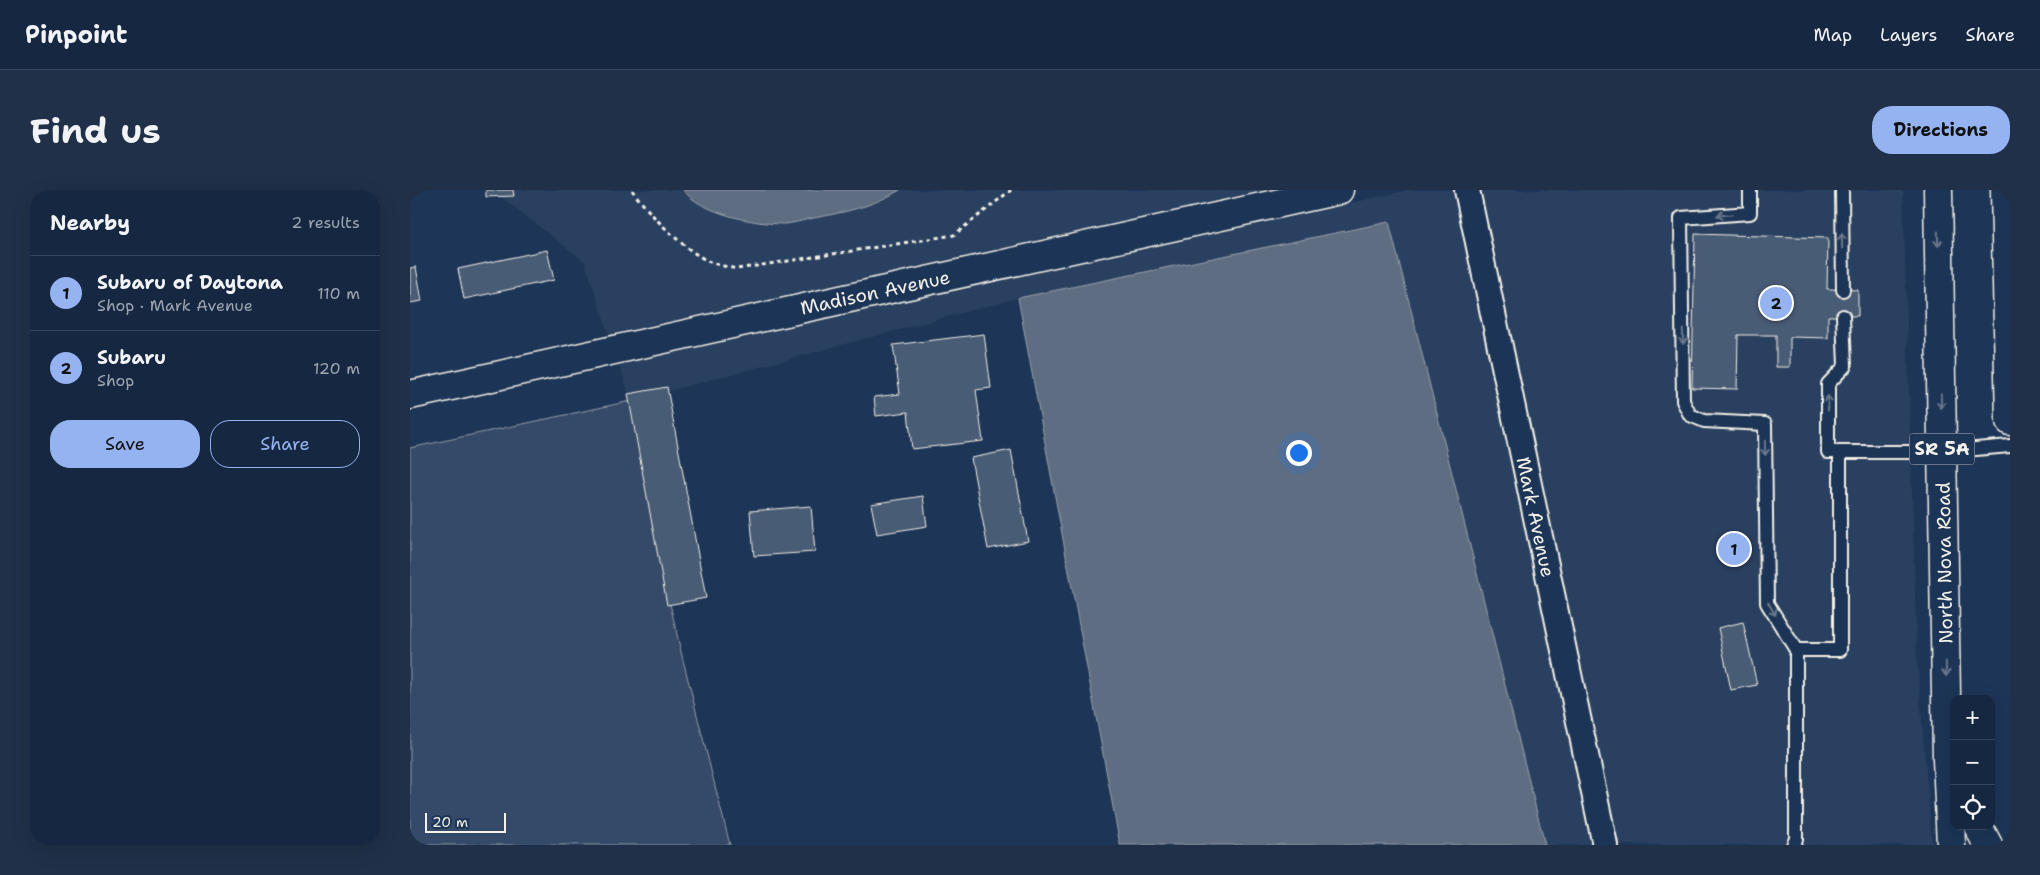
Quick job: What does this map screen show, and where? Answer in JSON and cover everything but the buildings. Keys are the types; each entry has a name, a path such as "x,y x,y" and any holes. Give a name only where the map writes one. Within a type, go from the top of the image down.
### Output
{"street":[{"name":"Madison Avenue","path":"410,395 1339,190"},
{"name":"Mark Avenue","path":"1467,190 1605,845"},
{"name":"North Nova Road","path":"1938,190 1950,766"},
{"path":"2005,190 2010,420"},
{"name":"North Nova Road","path":"1950,785 1952,845"},
{"path":"1980,830 1988,845"}],"lane":[{"path":"1750,190 1750,213 1681,218 1683,401 1690,415 1704,421 1765,424 1767,603 1796,650 1796,839 1794,845"},
{"path":"1842,190 1843,290"},
{"path":"1796,650 1840,650 1834,452 1828,384 1845,366 1843,316"},
{"path":"1834,452 1942,452 2010,446"}],"path":[{"path":"632,190 643,206 688,248 709,261 736,269 954,235 1011,190"}],"shaded area":[{"path":"492,190 683,190 687,195 710,208 739,219 784,224 883,201 900,190 1267,190 609,335 585,262"},
{"path":"683,190 900,190 879,201 856,209 783,224 758,222 729,216 702,205"},
{"path":"1409,190 1903,190 1917,658 1932,845 1545,845 1389,223 1018,298 631,401 619,364"},
{"path":"1389,222 1545,845 1120,845 1018,298"},
{"path":"631,401 660,560 681,652 730,845 410,845 410,448"}],"place":[{"name":"Subaru","path":"1776,303"},
{"name":"Subaru of Daytona","path":"1734,549"}]}
